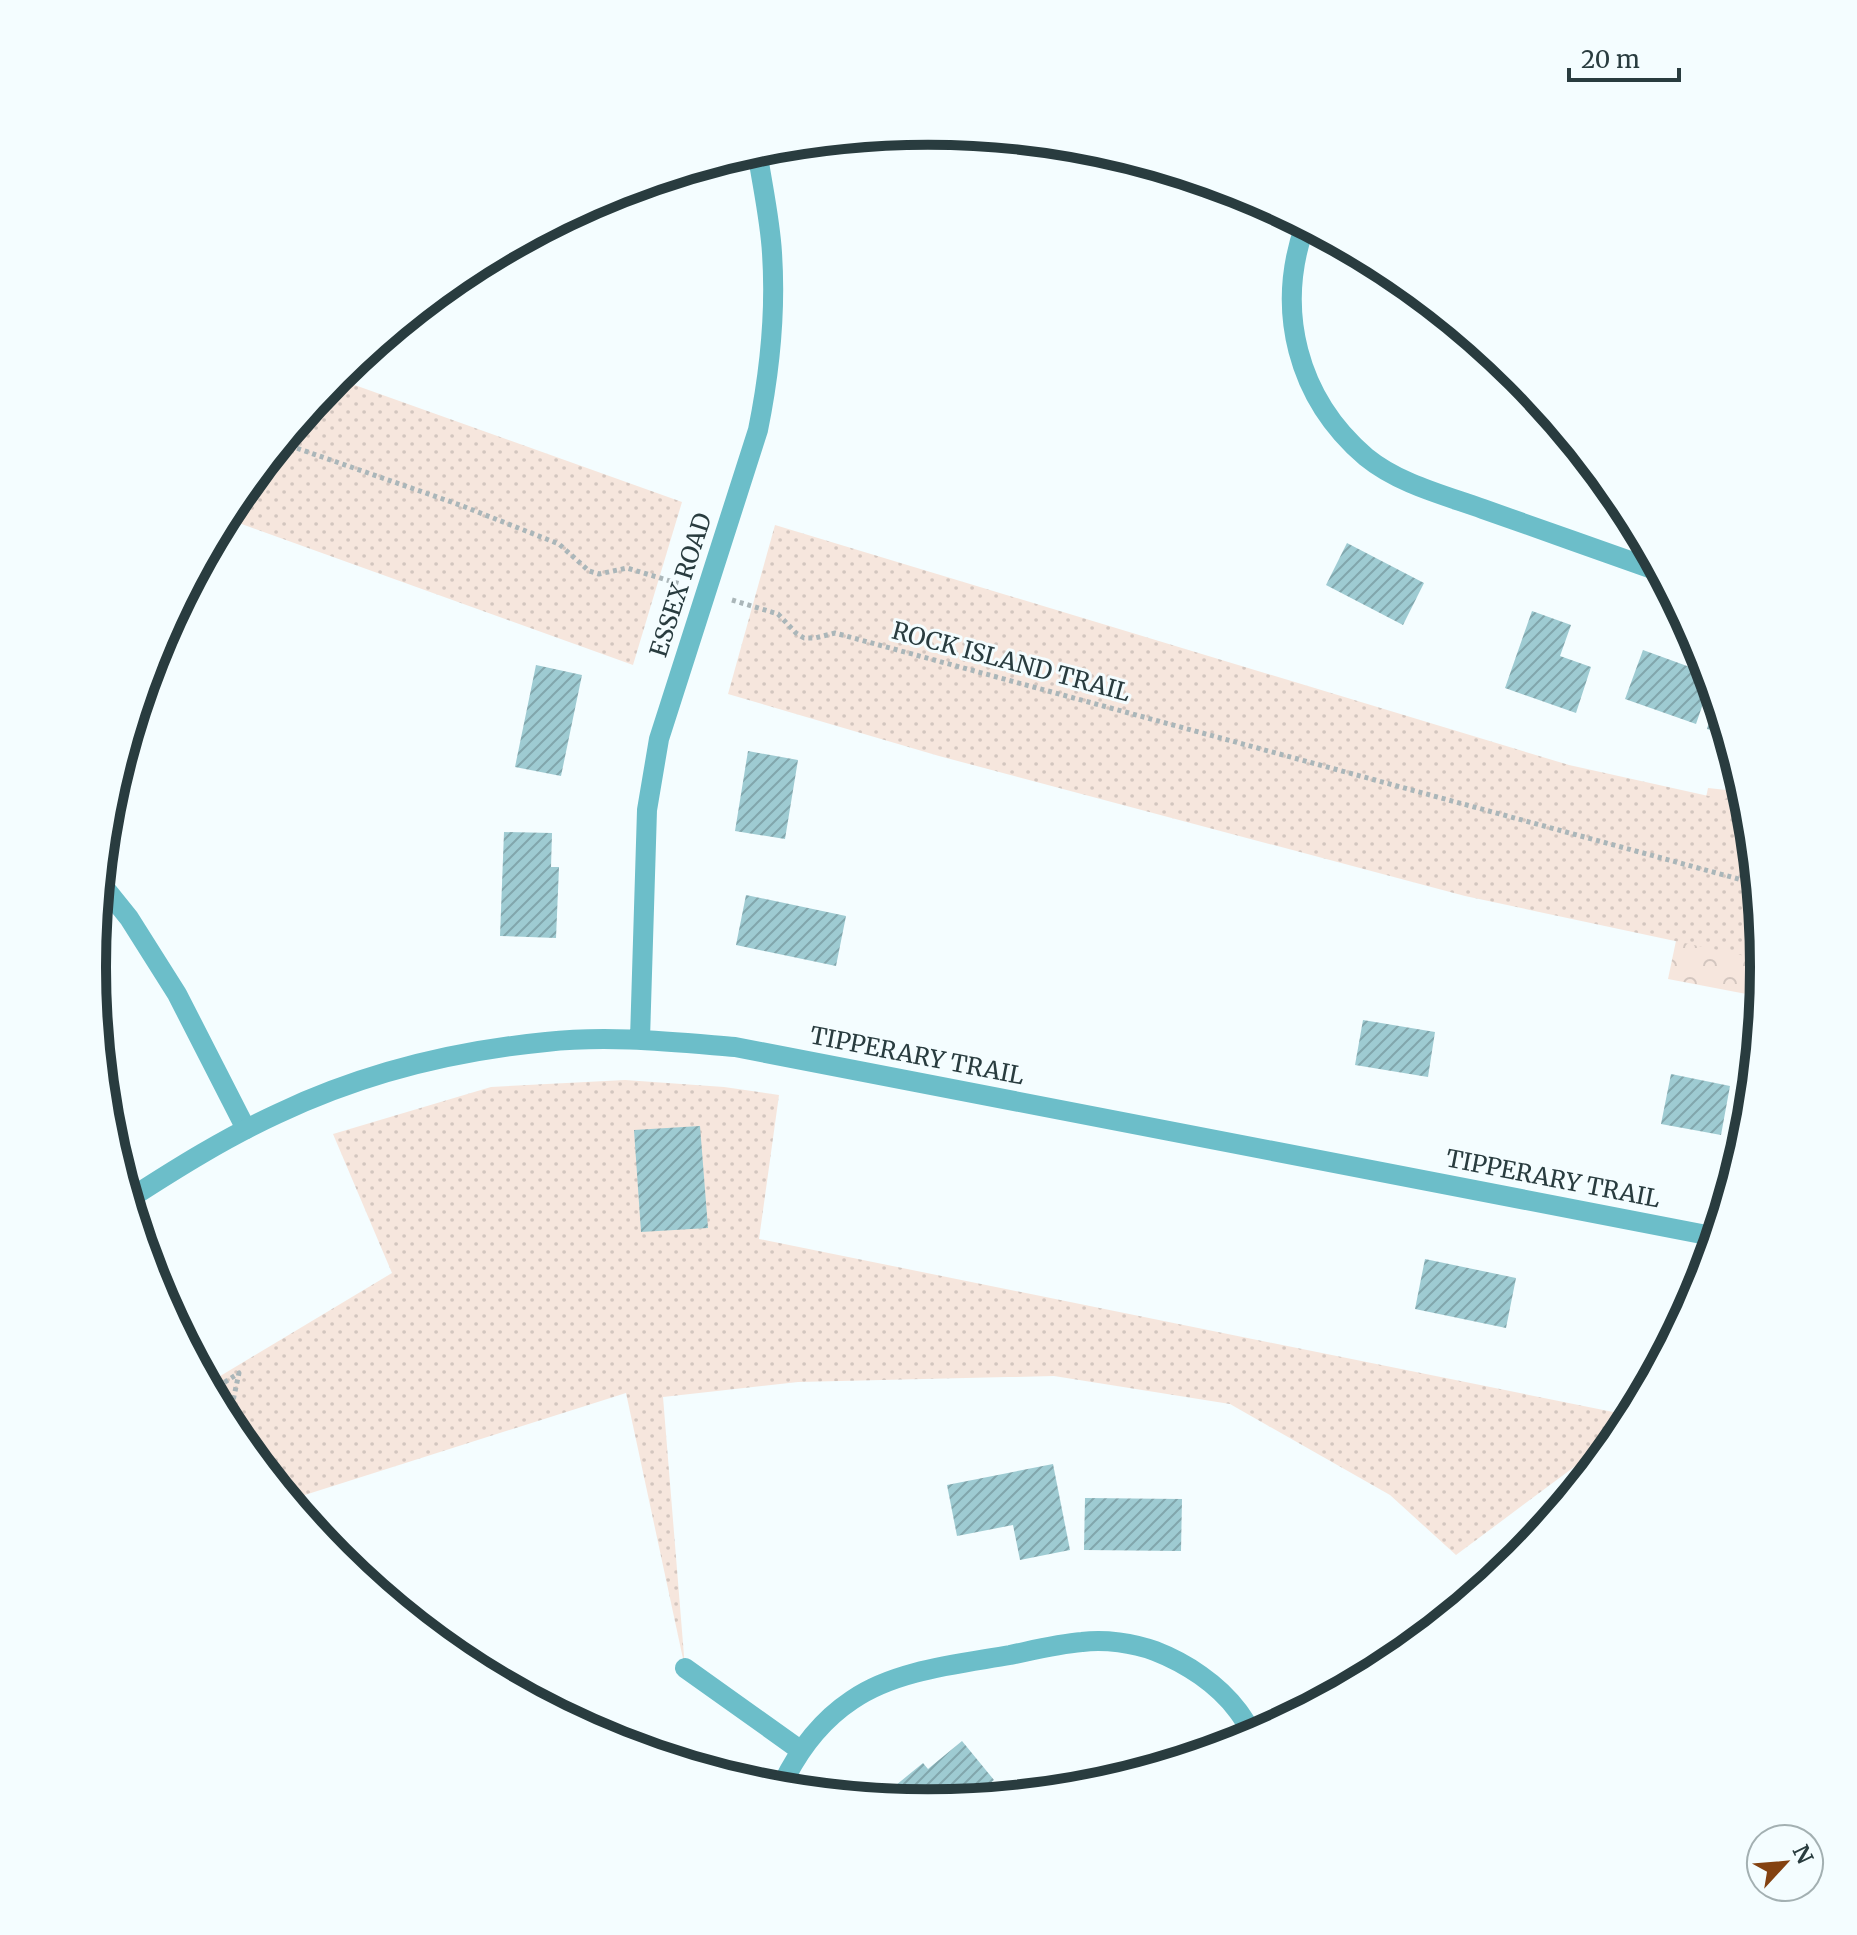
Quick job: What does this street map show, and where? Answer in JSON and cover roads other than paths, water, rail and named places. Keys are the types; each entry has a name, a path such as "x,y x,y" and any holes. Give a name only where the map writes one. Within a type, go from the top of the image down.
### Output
{"street":[{"name":"ESSEX ROAD","path":"640,1039 647,810 659,739 758,430 767,386 774,320 772,251 759,163"},
{"path":"1302,235 1293,270 1292,318 1298,352 1309,385 1335,425 1368,458 1407,482 1647,567"},
{"path":"110,894 129,918 177,994 246,1129"},
{"name":"TIPPERARY TRAIL","path":"138,1193 246,1129 280,1112 366,1079 456,1055 548,1041 640,1039 735,1047 1706,1235"},
{"path":"786,1777 800,1750 826,1721 852,1699 882,1683 917,1673 1084,1641 1120,1643 1153,1651 1185,1665 1213,1685 1237,1709 1247,1725"},
{"path":"685,1668 800,1750"}]}
